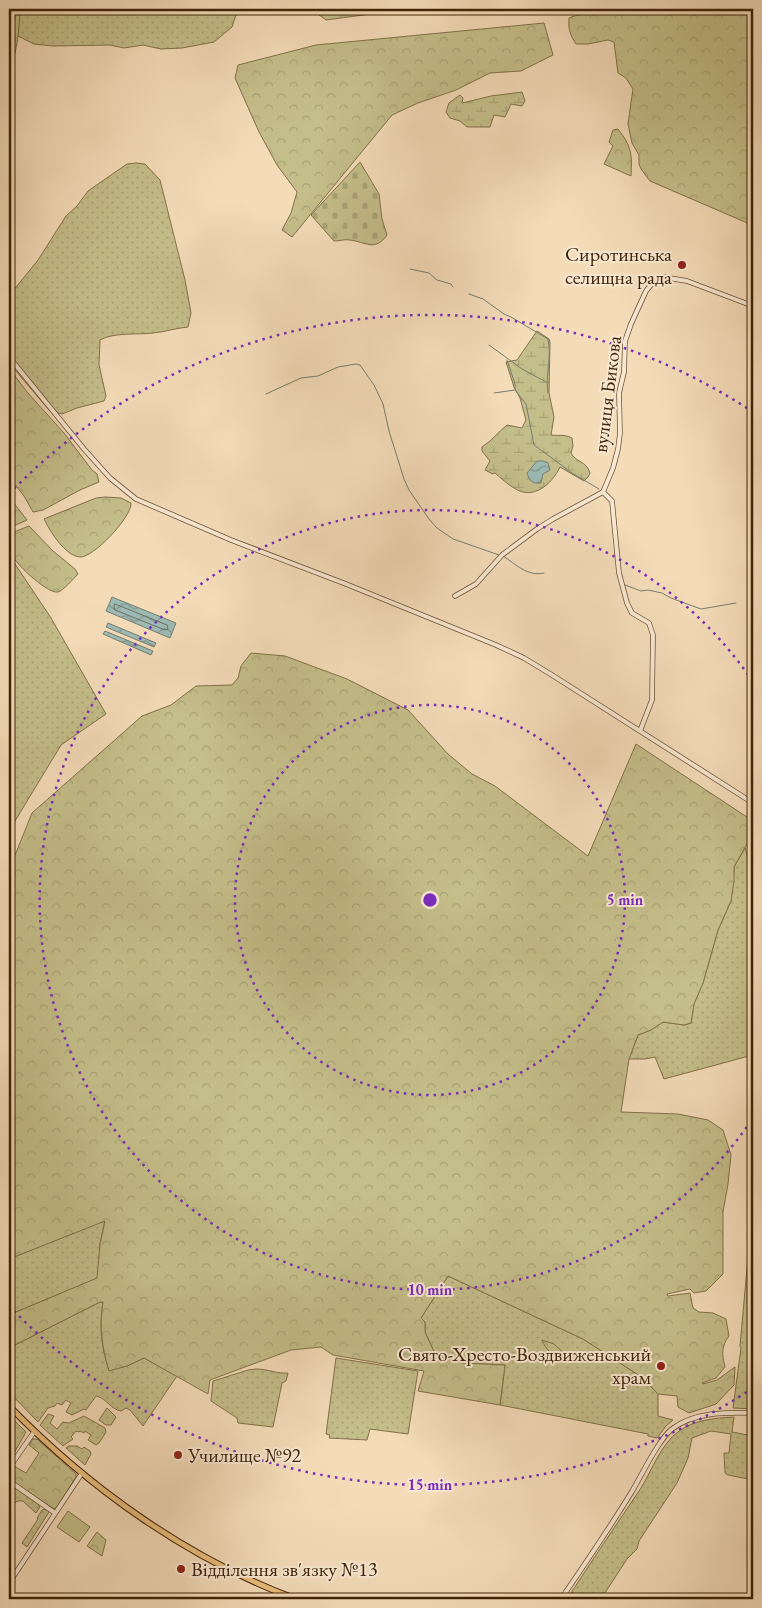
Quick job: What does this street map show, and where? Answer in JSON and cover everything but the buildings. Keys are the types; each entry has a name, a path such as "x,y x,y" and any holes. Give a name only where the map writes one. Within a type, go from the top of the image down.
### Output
{"main road":[{"path":"9,1406 32,1430 73,1466 127,1508 197,1552 241,1576 296,1599"}],"street":[{"name":"вулиця Бикова","path":"603,492 613,468 618,449 620,433 619,393 624,372 626,341 631,324 646,291 655,280 663,277 687,281 753,306"},
{"path":"9,357 110,478 136,499 231,540 346,584 524,658 753,803"},
{"path":"455,596 476,584 502,555 537,529 603,492 612,501 620,578 627,604 632,613 649,623 653,636 652,700 640,731"},
{"path":"561,1599 669,1432 679,1425 698,1417 732,1412 753,1413"},
{"path":"9,1468 32,1430"},
{"path":"9,1583 82,1473"},
{"path":"9,1481 55,1513"}],"green space":[{"path":"9,9 20,9 16,48 9,70"},
{"path":"20,9 238,9 232,27 214,42 182,48 161,49 143,45 124,48 110,45 53,46 34,44 18,36"},
{"path":"311,9 408,9 326,20"},
{"path":"664,9 753,9 753,232 745,222 650,181 641,169 639,155 632,143 628,124 633,89 626,78 618,73 614,42 608,40 576,44 570,31 569,18 575,16 596,13 660,11"},
{"path":"544,23 553,55 521,71 490,73 456,90 418,103 392,115 292,237 282,230 291,213 297,192 277,165 259,132 235,78 238,65 316,45"},
{"path":"522,92 525,101 522,106 511,104 505,117 494,115 490,127 467,127 460,121 450,118 446,112 449,103 460,95 463,98 462,103 491,96"},
{"path":"618,129 629,146 631,176 604,164 613,146 609,142 613,130"},
{"path":"360,162 379,194 382,219 387,235 383,240 374,245 348,240 334,241 311,215"},
{"path":"127,164 145,164 160,180 185,280 191,313 188,327 153,333 119,335 100,340 99,365 106,396 104,401 62,414 49,410 9,363 9,296 38,260 66,216 77,206 88,191"},
{"path":"537,331 549,339 550,342 549,393 554,417 551,435 572,438 573,446 571,453 586,466 590,473 584,481 560,467 547,485 535,492 528,493 521,492 506,483 495,473 493,474 485,470 490,461 482,451 482,447 507,425 522,428 526,420 506,362 517,360"},
{"path":"9,368 97,474 99,482 43,510 33,512 24,496 9,477"},
{"path":"9,497 27,520 9,528"},
{"path":"96,498 121,498 131,503 130,509 119,527 94,551 86,556 74,556 59,542 44,519"},
{"path":"29,526 78,574 58,592 46,588 30,576 9,550 9,534"},
{"path":"9,555 51,618 106,714 61,745 9,831"},
{"path":"251,653 285,656 347,679 408,710 448,754 472,774 495,786 588,856 636,744 753,821 753,833 734,867 731,901 718,930 703,983 694,1004 691,1023 684,1025 663,1022 651,1030 638,1035 629,1059 621,1112 678,1114 708,1120 723,1130 731,1155 723,1212 723,1274 706,1291 694,1293 690,1289 667,1294 668,1296 690,1293 693,1308 699,1312 713,1313 726,1319 729,1336 723,1351 725,1367 716,1378 702,1383 717,1380 735,1367 734,1385 716,1404 689,1413 678,1407 677,1396 658,1394 643,1378 583,1339 448,1276 421,1318 425,1322 425,1332 436,1356 463,1363 505,1365 500,1405 418,1391 424,1371 333,1355 321,1347 291,1350 210,1380 208,1394 144,1358 127,1366 109,1371 102,1337 103,1302 9,1348 9,1315 97,1278 100,1244 105,1221 9,1259 9,870 32,813 142,716 171,705 196,686 232,685 238,678 241,666"},
{"path":"745,848 753,874 753,1049 748,1053 749,1056 664,1079 655,1057 629,1059 638,1035 651,1030 663,1022 684,1025 691,1023 694,1004 703,983 718,930 731,901 734,867"},
{"path":"105,1220 100,1244 98,1278 9,1315 9,1259"},
{"path":"749,1246 753,1246 753,1409 733,1408 741,1348"},
{"path":"448,1276 583,1339 643,1378 658,1394 658,1416 673,1420 657,1438 648,1436 648,1434 500,1405 505,1365 463,1363 436,1356 425,1332 425,1322 421,1318"},
{"path":"103,1302 101,1328 104,1353 109,1370 127,1366 144,1358 177,1376 143,1426 130,1410 126,1408 121,1411 117,1410 96,1396 86,1410 84,1409 72,1415 66,1412 71,1403 66,1400 62,1405 57,1403 55,1406 48,1408 38,1422 9,1392 9,1348"},
{"path":"542,1340 554,1344 567,1356 562,1360 555,1356 547,1349"},
{"path":"336,1358 418,1371 408,1434 370,1429 367,1440 329,1438 330,1435 326,1434"},
{"path":"256,1369 288,1373 286,1381 282,1383 273,1427 238,1423 237,1418 211,1401 213,1381"},
{"path":"107,1408 116,1417 111,1425 106,1425 99,1420"},
{"path":"48,1414 54,1416 50,1423 57,1429 63,1422 69,1423 84,1416 105,1428 106,1432 96,1445 88,1440 91,1435 85,1431 84,1433 76,1431 71,1437 73,1439 63,1446 40,1425"},
{"path":"9,1415 26,1432 14,1453 9,1449"},
{"path":"734,1417 732,1432 753,1436 753,1480 725,1473 724,1453 729,1453 731,1434 711,1431 692,1438 688,1458 677,1483 639,1541 637,1549 627,1559 601,1599 567,1599 641,1488 662,1450 673,1436 685,1427 698,1422"},
{"path":"33,1439 37,1439 76,1474 76,1477 54,1509 9,1479 9,1474 14,1466 26,1473 39,1453 29,1445"},
{"path":"77,1446 82,1449 84,1447 90,1451 91,1454 85,1465 66,1448"},
{"path":"14,1489 17,1489 38,1504 40,1507 36,1513 23,1501 17,1501 14,1504 9,1500"},
{"path":"45,1509 49,1512 27,1547 22,1543 42,1510"},
{"path":"68,1511 90,1527 79,1542 57,1527"},
{"path":"97,1532 106,1540 102,1556 87,1546"}],"water":[{"path":"537,461 548,463 550,470 543,474 541,483 532,481 527,473"},
{"path":"112,597 176,623 170,638 106,611"},
{"path":"108,623 156,643 154,647 106,627"},
{"path":"105,631 153,651 151,655 103,634"}],"waterway":[{"path":"410,269 429,273 437,280 451,284 453,287"},
{"path":"469,294 483,299 504,314 548,339 548,393"},
{"path":"489,345 522,369 546,382"},
{"path":"507,360 515,389"},
{"path":"266,394 301,378 318,376 338,367 360,365 374,385 383,404 389,431 404,479 409,490 429,519 437,528 453,539 499,555"},
{"path":"494,393 515,390 526,404 534,445 572,473 599,489"},
{"path":"503,556 527,571 538,574 544,573"},
{"path":"625,585 641,591 648,590 662,593 701,609 736,603"}],"place":[{"name":"Сиротинська селищна рада","path":"682,265"},
{"name":"Свято-Хресто-Воздвиженський храм","path":"661,1366"},
{"name":"Училище №92","path":"178,1455"},
{"name":"Відділення зв'язку №13","path":"181,1569"}]}
